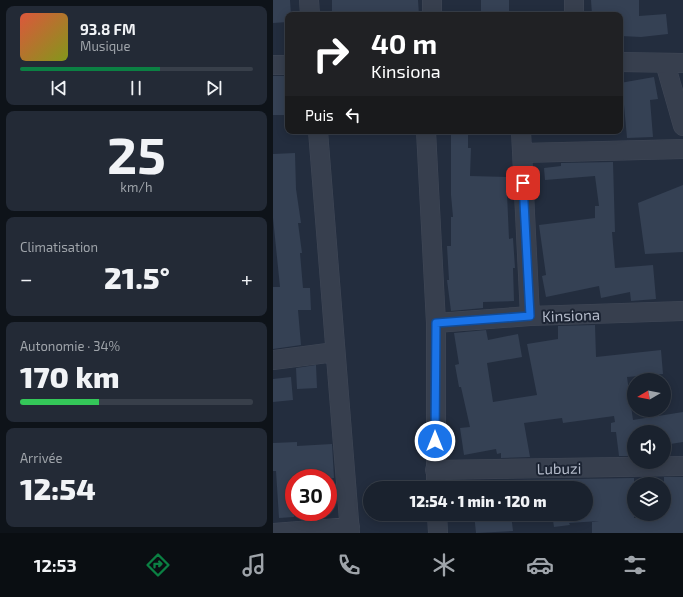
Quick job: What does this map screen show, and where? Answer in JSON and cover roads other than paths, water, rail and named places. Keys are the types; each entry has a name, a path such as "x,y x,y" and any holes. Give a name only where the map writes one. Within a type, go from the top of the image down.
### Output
{"street":[{"path":"309,0 310,12"},
{"path":"432,0 432,12"},
{"path":"574,0 574,12"},
{"path":"623,62 674,63 683,126"},
{"path":"273,65 285,65"},
{"path":"273,533 350,530 318,134"},
{"path":"427,134 436,323 436,479"},
{"path":"521,134 530,316"},
{"path":"522,153 683,149"},
{"name":"Kinsiona","path":"436,323 530,316 683,312"},
{"path":"273,360 335,352"},
{"name":"Lubuzi","path":"436,479 683,466"},
{"path":"437,521 438,533"}]}
